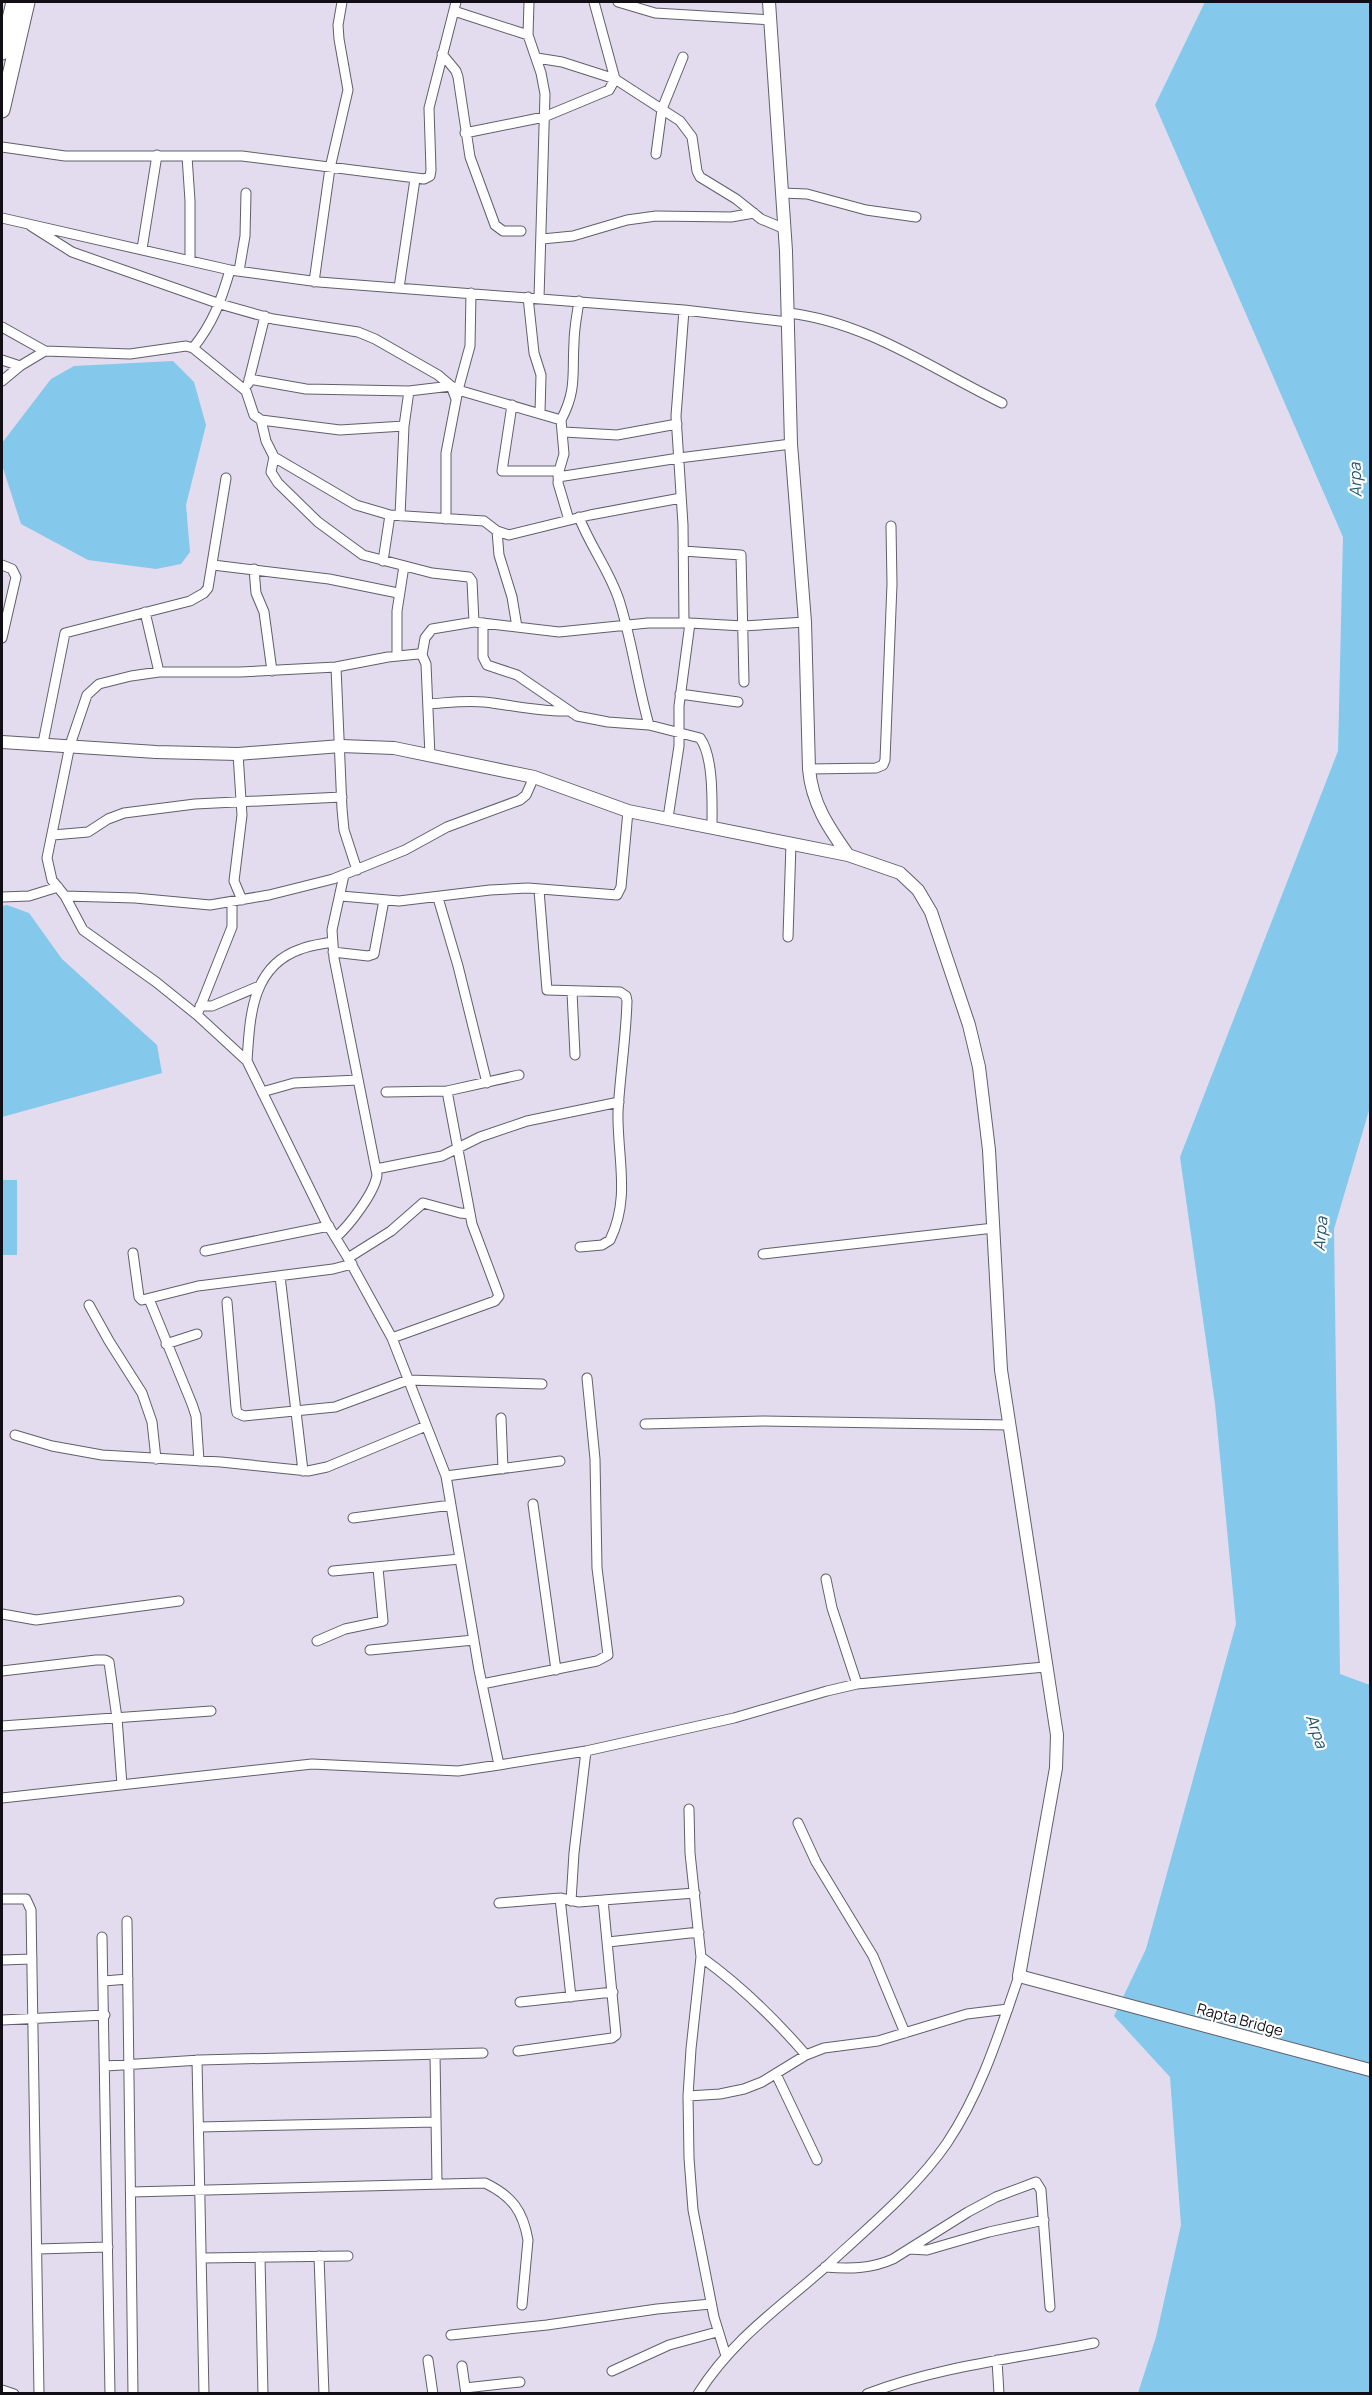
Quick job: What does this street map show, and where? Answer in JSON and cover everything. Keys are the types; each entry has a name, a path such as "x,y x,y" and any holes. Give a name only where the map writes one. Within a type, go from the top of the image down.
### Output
{"highway":[{"path":"2,52 14,2"},
{"path":"2,110 27,2"}],"street":[{"path":"314,282 330,168 348,90 338,25 342,2"},
{"path":"529,2 528,35 537,58 545,94 539,298"},
{"path":"465,133 544,117 609,90 615,79 594,2"},
{"path":"618,2 655,13 771,20"},
{"path":"769,2 785,229 791,444 805,622 808,769 810,786 817,806 825,823 848,855"},
{"path":"2,147 65,156 242,156 415,179 428,178 431,171 429,108 455,6 528,35"},
{"path":"442,54 458,77 465,133 476,177 495,225 503,231 521,231"},
{"path":"656,154 662,110 683,57"},
{"path":"537,58 562,62 615,79 680,121 690,131 698,175 761,219 785,229"},
{"path":"142,249 157,155"},
{"path":"187,156 190,260"},
{"path":"399,288 415,179"},
{"path":"193,348 208,329 234,270 245,236 246,193"},
{"path":"782,193 807,194 866,210 916,217"},
{"path":"542,238 573,236 627,220 656,216 731,217 754,213"},
{"path":"2,218 234,270 314,282 684,310 819,317 854,328 917,357 1002,403"},
{"path":"27,223 72,252 220,304 265,316 358,332 427,368 455,392"},
{"path":"446,519 446,453 455,392 470,346 471,293"},
{"path":"528,297 534,353 541,375 540,413"},
{"path":"569,520 559,491 558,474 564,454 564,432 561,420 570,402 574,380 573,344 579,301"},
{"path":"668,818 679,746 680,694 687,623 677,424 684,310"},
{"path":"265,316 246,391 254,415 261,420 340,430 404,426"},
{"path":"2,327 45,351 130,354 179,345 193,348 246,391"},
{"path":"2,381 20,366 45,351"},
{"path":"2,360 20,366"},
{"path":"249,379 306,389 455,392 512,405 561,420"},
{"path":"382,561 395,515 409,391"},
{"path":"512,405 502,471 558,474 791,444"},
{"path":"261,420 266,441 274,457 356,506 395,515 484,521 497,531 509,535 579,517 681,498"},
{"path":"564,432 617,435 677,424"},
{"path":"274,457 271,468 273,476 318,522 363,555 432,573 469,577 472,581 483,657 487,665 517,675 550,696 568,711 589,720 649,725 700,738 706,750 711,786 712,827"},
{"path":"43,743 65,633 197,599 208,588 226,478"},
{"path":"579,517 594,550 611,579 626,625 649,725"},
{"path":"808,769 876,768 883,765 885,760 892,584 891,526"},
{"path":"497,531 499,555 512,597 517,627"},
{"path":"683,551 741,555 744,682"},
{"path":"2,565 12,569 16,577 2,638"},
{"path":"213,565 329,579 398,593"},
{"path":"397,655 398,593 404,566"},
{"path":"254,569 256,593 264,612 273,671"},
{"path":"145,612 159,672"},
{"path":"430,756 426,664 422,655 425,638 432,629 479,622 559,632 626,625 687,623 743,626 805,622"},
{"path":"422,655 397,655 336,667 273,671 159,672 111,680 91,690 83,703 70,746 47,858 52,880 83,930 198,1010 247,1061 329,1226 392,1338 446,1476 482,1684 500,1766"},
{"path":"336,667 344,830 357,870"},
{"path":"680,694 738,702"},
{"path":"428,704 484,702 544,712 568,711"},
{"path":"2,742 156,752 238,754 341,746 394,748 534,777 628,811 848,855 900,873 918,890 931,912 969,1025 979,1067 989,1150 1001,1370 1046,1667 1053,1698 1057,1735 1056,1768 1019,1977 990,2060 969,2106 946,2144 903,2195 825,2267 740,2340 698,2394"},
{"path":"198,1010 232,927 237,901 234,873 242,827 238,754"},
{"path":"64,896 135,898 190,905 237,901 268,895 344,875 405,849 447,827 520,800 526,795 534,777"},
{"path":"52,835 88,832 108,819 124,813 242,801 342,797"},
{"path":"341,896 384,900 438,898 500,889 617,895 621,887 628,811"},
{"path":"788,937 791,843"},
{"path":"336,1237 354,1217 376,1180 376,1169 350,1048 333,947 333,930 344,875"},
{"path":"2,897 29,896 58,887"},
{"path":"539,890 547,990 620,992 626,996 626,1028 619,1102 623,1187 612,1236 606,1243 580,1247"},
{"path":"438,898 458,966 487,1083"},
{"path":"247,1061 250,1020 257,987 268,970 290,953 303,948 333,947 368,956 375,954 384,900"},
{"path":"198,1010 257,987"},
{"path":"572,992 575,1055"},
{"path":"387,1092 447,1091 519,1075"},
{"path":"262,1092 294,1083 358,1080"},
{"path":"392,1338 498,1299 499,1291 470,1214 447,1091"},
{"path":"376,1169 442,1156 480,1137 527,1121 619,1102"},
{"path":"133,1253 139,1297 142,1300 198,1286 333,1269 350,1261 391,1232 423,1203 470,1214"},
{"path":"205,1251 329,1226"},
{"path":"763,1254 994,1228"},
{"path":"280,1276 303,1471"},
{"path":"149,1299 194,1410 199,1461"},
{"path":"227,1302 237,1413 244,1416 334,1407 408,1380 542,1384"},
{"path":"89,1305 142,1393 152,1422 156,1459"},
{"path":"166,1344 197,1334"},
{"path":"482,1684 597,1661 608,1655 597,1568 595,1459 587,1378"},
{"path":"501,1418 503,1469"},
{"path":"645,1424 774,1421 1009,1425"},
{"path":"15,1435 80,1452 303,1471 327,1467 426,1426"},
{"path":"446,1476 560,1461"},
{"path":"533,1504 555,1670"},
{"path":"353,1518 451,1505"},
{"path":"333,1571 460,1559"},
{"path":"318,1641 345,1629 382,1620 378,1568"},
{"path":"826,1579 832,1608 857,1684"},
{"path":"2,1614 14,1618 36,1620 179,1601"},
{"path":"370,1650 474,1640"},
{"path":"2,1671 105,1660 112,1667 122,1785"},
{"path":"2,1798 312,1764 458,1771 500,1766 734,1718 857,1684 1046,1667"},
{"path":"2,1726 211,1711"},
{"path":"571,1901 586,1750"},
{"path":"689,1809 700,1957 688,2096 689,2158 693,2210 717,2332 726,2356"},
{"path":"798,1823 821,1872 873,1956 905,2033"},
{"path":"499,1903 560,1898 571,1901 603,1900 695,1893"},
{"path":"560,1898 571,1997"},
{"path":"2,1899 26,1899 30,1903 39,2394"},
{"path":"518,2051 612,2038 615,2035 613,1992 603,1900"},
{"path":"126,1921 133,2394"},
{"path":"608,1942 699,1932"},
{"path":"102,1937 110,2394"},
{"path":"700,1957 749,1996 782,2027 806,2055"},
{"path":"2,1960 32,1959"},
{"name":"Rapta Bridge","path":"1019,1977 1371,2070"},
{"path":"104,1981 128,1979"},
{"path":"520,2002 613,1992"},
{"path":"688,2096 720,2094 744,2089 776,2074 806,2055 824,2048 878,2041 967,2014 1008,2009"},
{"path":"2,2020 105,2015"},
{"path":"106,2066 197,2060 483,2053"},
{"path":"435,2054 437,2183"},
{"path":"197,2060 203,2258 204,2394"},
{"path":"776,2074 817,2160"},
{"path":"199,2127 436,2122"},
{"path":"131,2192 485,2183 499,2190 515,2206 526,2230 528,2240 522,2305"},
{"path":"825,2267 868,2268 887,2262 968,2212 1032,2183 1040,2185 1050,2307"},
{"path":"909,2249 927,2250 988,2232 1044,2220"},
{"path":"37,2249 108,2247"},
{"path":"319,2256 324,2394"},
{"path":"203,2258 348,2256"},
{"path":"260,2257 263,2394"},
{"path":"451,2335 711,2304"},
{"path":"612,2372 669,2346 717,2332"},
{"path":"867,2394 894,2383 997,2360 1094,2343"},
{"path":"428,2360 433,2394"},
{"path":"997,2360 999,2394"},
{"path":"462,2366 465,2391 520,2382"},
{"path":"2,2390 14,2394"}],"water":[{"name":"Arpa","path":"1205,2 1370,2 1370,1107 1334,1229 1340,1674 1370,1685 1370,2393 1138,2393 1156,2337 1181,2225 1170,2077 1114,2016 1146,1949 1236,1624 1215,1404 1180,1157 1338,751 1343,537 1155,105"},
{"path":"173,361 194,382 206,425 186,505 190,552 181,564 156,569 88,560 21,524 2,465 2,443 51,379 74,366"},
{"path":"7,905 29,913 62,959 157,1045 162,1073 2,1117 2,906"},
{"path":"2,1180 17,1180 17,1255 2,1255"}]}
